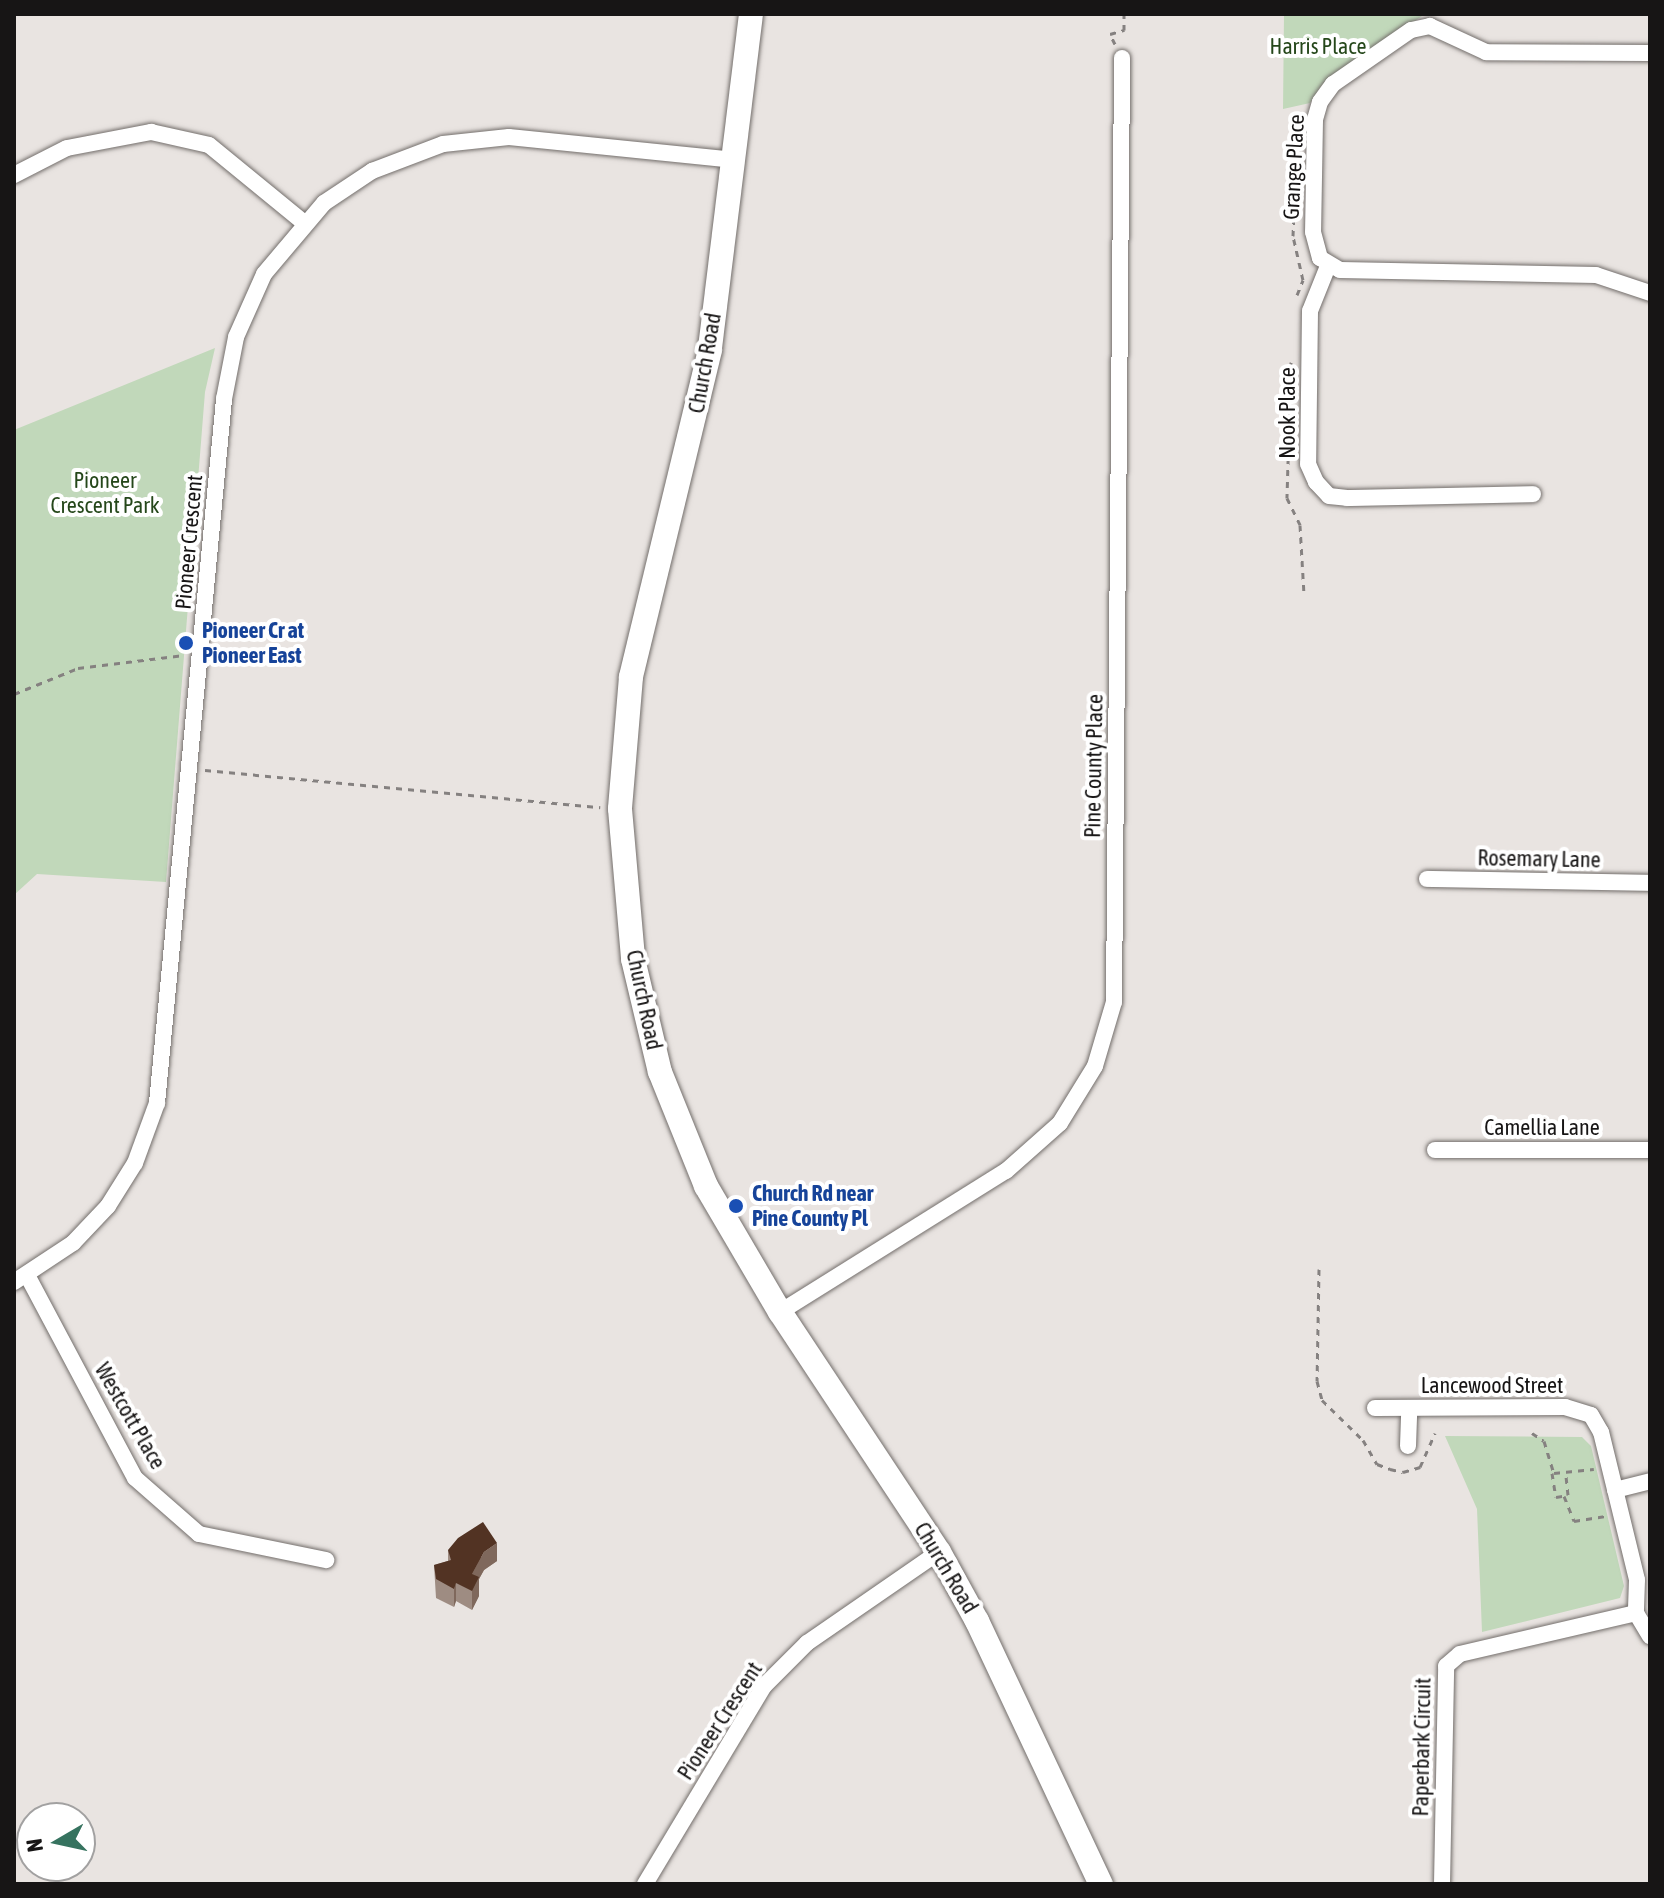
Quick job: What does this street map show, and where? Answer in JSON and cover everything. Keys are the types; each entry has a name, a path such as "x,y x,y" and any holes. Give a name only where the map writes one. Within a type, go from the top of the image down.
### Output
{"main road":[{"name":"Church Road","path":"751,14 710,350 631,677 623,747 622,858 633,959 660,1072 706,1186 780,1312 939,1552 977,1621 1101,1884"}],"street":[{"name":"Grange Place","path":"1328,266 1314,246 1313,232 1315,120 1320,102 1333,84 1411,30 1444,22 1486,52 1650,53"},
{"name":"Pine County Place","path":"780,1312 1006,1171 1060,1123 1095,1066 1114,1002 1122,58"},
{"path":"14,175 67,148 151,132 209,145 303,222"},
{"name":"Pioneer Crescent","path":"20,1278 73,1243 100,1216 123,1185 148,1136 162,1067 228,368 248,304 303,222 372,171 421,150 465,140 537,139 735,160"},
{"path":"1328,266 1350,271 1596,275 1650,293"},
{"name":"Nook Place","path":"1328,266 1310,311 1308,464 1316,482 1329,496 1347,498 1533,494"},
{"name":"Rosemary Lane","path":"1427,879 1650,883"},
{"name":"Camellia Lane","path":"1435,1150 1650,1150"},
{"name":"Westcott Place","path":"20,1278 135,1478 199,1534 326,1560"},
{"name":"Lancewood Street","path":"1375,1408 1583,1410 1597,1422 1615,1490"},
{"name":"Lancewood Street","path":"1408,1446 1409,1408"},
{"path":"1650,1481 1615,1490 1637,1580 1636,1613 1650,1636"},
{"name":"Pioneer Crescent","path":"645,1884 764,1686 832,1624 939,1552"},
{"name":"Paperbark Circuit","path":"1442,1884 1446,1666 1460,1654 1636,1613"}],"path":[{"path":"1122,58 1110,34 1124,30 1124,14"},
{"path":"14,694 78,668 201,653"},
{"path":"189,768 600,807"},
{"path":"1319,1269 1317,1381 1322,1400 1363,1440 1377,1464 1390,1469 1403,1472 1420,1467 1435,1433"},
{"path":"1532,1433 1544,1441 1556,1497 1564,1496"},
{"path":"1551,1469 1566,1475 1602,1467"},
{"path":"1566,1475 1564,1496 1574,1521 1613,1514"}],"green space":[{"name":"Harris Place","path":"1284,14 1425,14 1322,85 1310,103 1283,109"},
{"name":"Pioneer Crescent Park","path":"215,348 205,392 166,882 37,874 14,895 14,430"},
{"path":"1445,1436 1582,1437 1591,1446 1624,1586 1620,1598 1482,1632 1477,1509"}],"building":[{"path":"483,1522 497,1543 484,1552 472,1574 479,1577 472,1591 456,1583 454,1589 436,1579 434,1565 451,1560 448,1550 458,1538"}],"place":[{"name":"Pioneer Cr at Pioneer East","path":"186,643"},
{"name":"Church Rd near Pine County Pl","path":"736,1206"}]}
